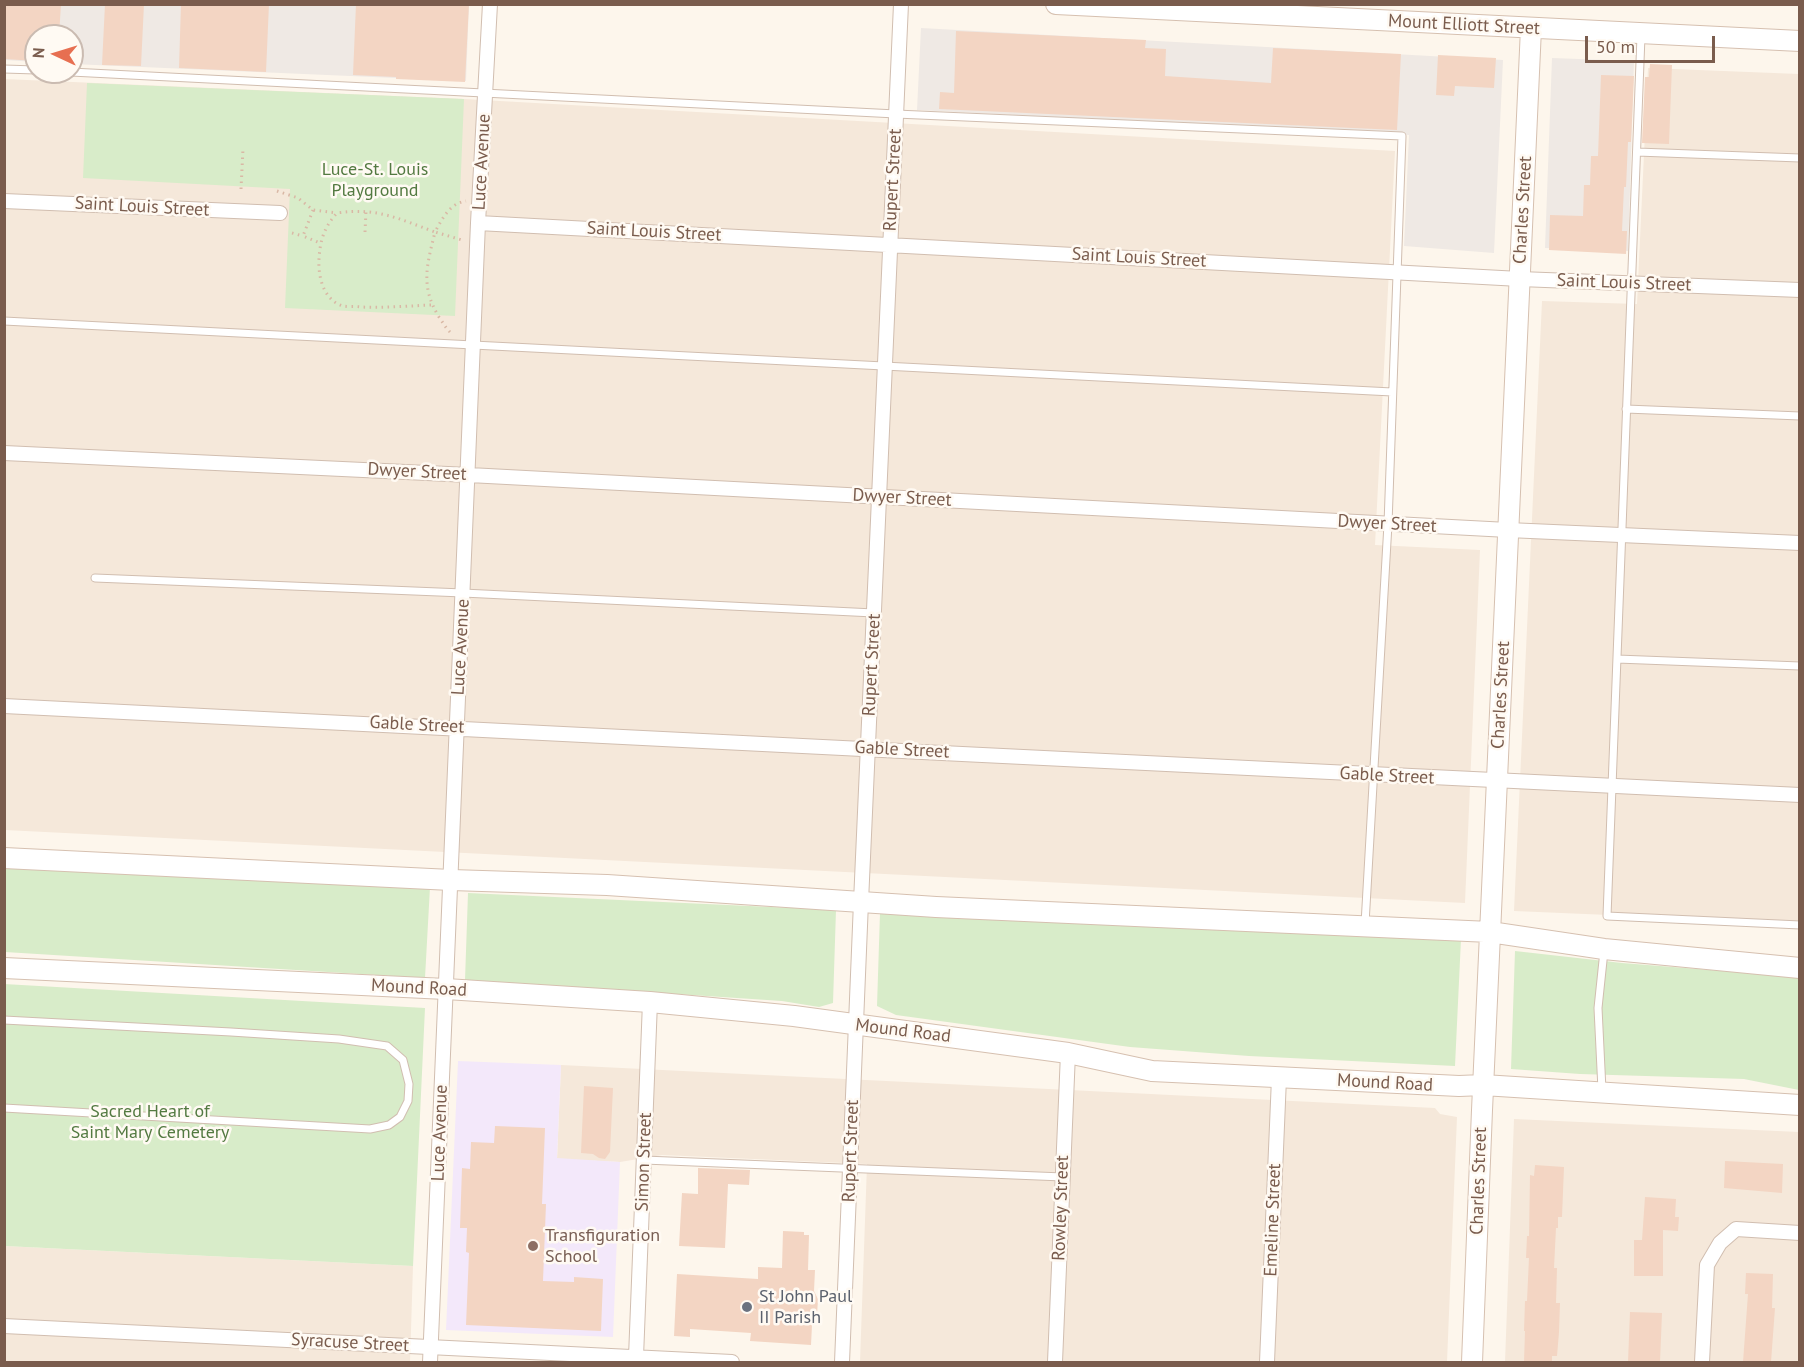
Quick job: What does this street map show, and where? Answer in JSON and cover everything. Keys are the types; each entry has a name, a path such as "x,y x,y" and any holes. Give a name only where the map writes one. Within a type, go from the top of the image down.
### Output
{"main road":[{"name":"Mount Elliott Street","path":"1056,4 1352,16 1531,28 1800,41"},
{"name":"Charles Street","path":"1472,1362 1531,28"},
{"path":"4,858 452,880 607,885 861,902 1490,932 1604,949 1800,968"},
{"name":"Mound Road","path":"4,968 446,989 650,1002 783,1015 1068,1053 1152,1071 1459,1086 1484,1085 1800,1105"}],"street":[{"name":"Luce Avenue","path":"430,1362 478,223 490,4"},
{"name":"Rupert Street","path":"842,1362 901,4"},
{"name":"Saint Louis Street","path":"4,201 280,213"},
{"name":"Saint Louis Street","path":"478,223 1520,279 1800,290"},
{"name":"Dwyer Street","path":"4,453 1800,543"},
{"name":"Gable Street","path":"4,706 457,727 1373,776 1800,795"},
{"name":"Simon Street","path":"636,1357 650,1002"},
{"name":"Rowley Street","path":"1055,1362 1068,1053"},
{"name":"Emeline Street","path":"1267,1362 1279,1078"},
{"path":"1702,1362 1707,1265 1720,1243 1736,1229 1800,1233"},
{"name":"Syracuse Street","path":"4,1326 732,1362"}],"lane":[{"path":"1641,33 1607,916 1800,925"},
{"path":"4,69 24,70"},
{"path":"84,73 896,114 1402,136 1388,524 1365,926"},
{"path":"1636,152 1800,158"},
{"path":"4,321 1392,392"},
{"path":"1626,409 1800,416"},
{"path":"95,578 874,613"},
{"path":"1617,659 1800,666"},
{"path":"1602,1092 1598,1008 1604,949"},
{"path":"4,1020 231,1032 387,1046 403,1060 408,1084 408,1101 400,1117 389,1125 370,1129 4,1108"},
{"path":"644,1160 1063,1177"}],"path":[{"path":"241,189 243,149"},
{"path":"277,191 298,198 313,210 337,213 366,211 399,218 457,238"},
{"path":"456,336 447,329 431,304 426,280 435,231 450,208 462,201 467,201"},
{"path":"303,236 313,210"},
{"path":"365,232 366,211"},
{"path":"337,213 330,220 320,243 318,272 331,299 342,306 383,307 431,304"},
{"path":"292,233 320,243"}],"shaded area":[{"path":"4,5 469,5 466,81 84,65 84,24 24,24 24,61 5,60"},
{"path":"921,28 1503,60 1494,253 1404,246 1409,135 917,110"},
{"path":"1552,58 1634,61 1628,251 1545,248"},
{"path":"1648,68 1799,74 1799,923 1514,911 1542,301 1637,304"},
{"path":"4,79 24,80 24,84 84,82 464,99 1395,151 1375,545 1480,550 1465,903 5,830"},
{"name":"Transfiguration School","path":"458,1061 561,1065 557,1158 620,1162 613,1337 446,1330"},
{"path":"561,1065 1435,1108 1440,1114 1457,1117 1447,1362 860,1362 867,1164 662,1155 620,1162 557,1159"},
{"path":"1514,1119 1799,1132 1799,1362 1505,1362"},
{"path":"4,1246 413,1266 410,1362 5,1362"}],"green space":[{"name":"Luce-St. Louis Playground","path":"87,83 464,99 455,316 285,308 290,189 83,178"},
{"path":"4,864 430,887 425,978 5,952"},
{"path":"468,893 836,910 833,1003 819,1007 782,1001 465,980"},
{"path":"880,913 1461,939 1455,1066 1249,1056 1130,1047 896,1015 877,1006"},
{"path":"1515,951 1622,963 1799,977 1799,1090 1744,1079 1580,1074 1511,1069"},
{"name":"Sacred Heart of Saint Mary Cemetery","path":"4,984 425,1008 413,1266 5,1246"}],"building":[{"path":"4,4 61,4 60,24 24,24 24,60 4,59"},
{"path":"105,4 144,4 141,66 102,65"},
{"path":"181,4 269,4 266,72 179,68"},
{"path":"356,4 469,4 465,82 353,75"},
{"path":"956,31 1146,40 1145,48 1166,49 1165,76 1271,83 1273,48 1401,54 1397,130 939,109 940,92 954,93"},
{"path":"1438,55 1496,58 1494,88 1455,86 1454,96 1436,95"},
{"path":"1650,64 1672,65 1669,144 1642,143 1645,77 1649,77"},
{"path":"1601,75 1634,76 1631,142 1628,142 1622,231 1627,231 1626,254 1549,250 1550,215 1583,216 1584,185 1590,185 1591,156 1598,156"},
{"path":"584,1086 613,1088 610,1152 605,1159 593,1154 581,1153"},
{"path":"495,1126 545,1128 542,1204 546,1204 543,1281 574,1282 574,1277 603,1279 601,1331 466,1325 469,1253 466,1252 467,1228 460,1228 462,1168 470,1169 471,1142 494,1143"},
{"path":"1725,1161 1783,1164 1782,1193 1724,1188"},
{"path":"1535,1165 1564,1167 1562,1217 1558,1217 1558,1228 1556,1228 1554,1268 1557,1268 1556,1303 1560,1303 1559,1332 1557,1356 1552,1356 1552,1362 1524,1362 1530,1175 1534,1176"},
{"path":"698,1168 750,1170 749,1185 728,1184 725,1248 679,1246 682,1193 698,1194"},
{"path":"1645,1197 1676,1199 1675,1217 1679,1217 1678,1231 1663,1230 1663,1276 1634,1276 1634,1240 1642,1240"},
{"name":"St John Paul II Parish","path":"783,1231 804,1232 804,1235 809,1235 808,1270 815,1270 814,1291 818,1299 817,1315 812,1325 811,1345 750,1341 751,1333 690,1329 690,1337 674,1336 677,1274 758,1279 758,1267 782,1268"},
{"path":"1746,1273 1773,1274 1772,1308 1775,1308 1771,1362 1743,1362 1748,1294 1745,1294"},
{"path":"1630,1312 1662,1313 1660,1362 1628,1362"}],"place":[{"name":"Transfiguration School","path":"533,1246"},
{"name":"St John Paul II Parish","path":"747,1307"}]}
